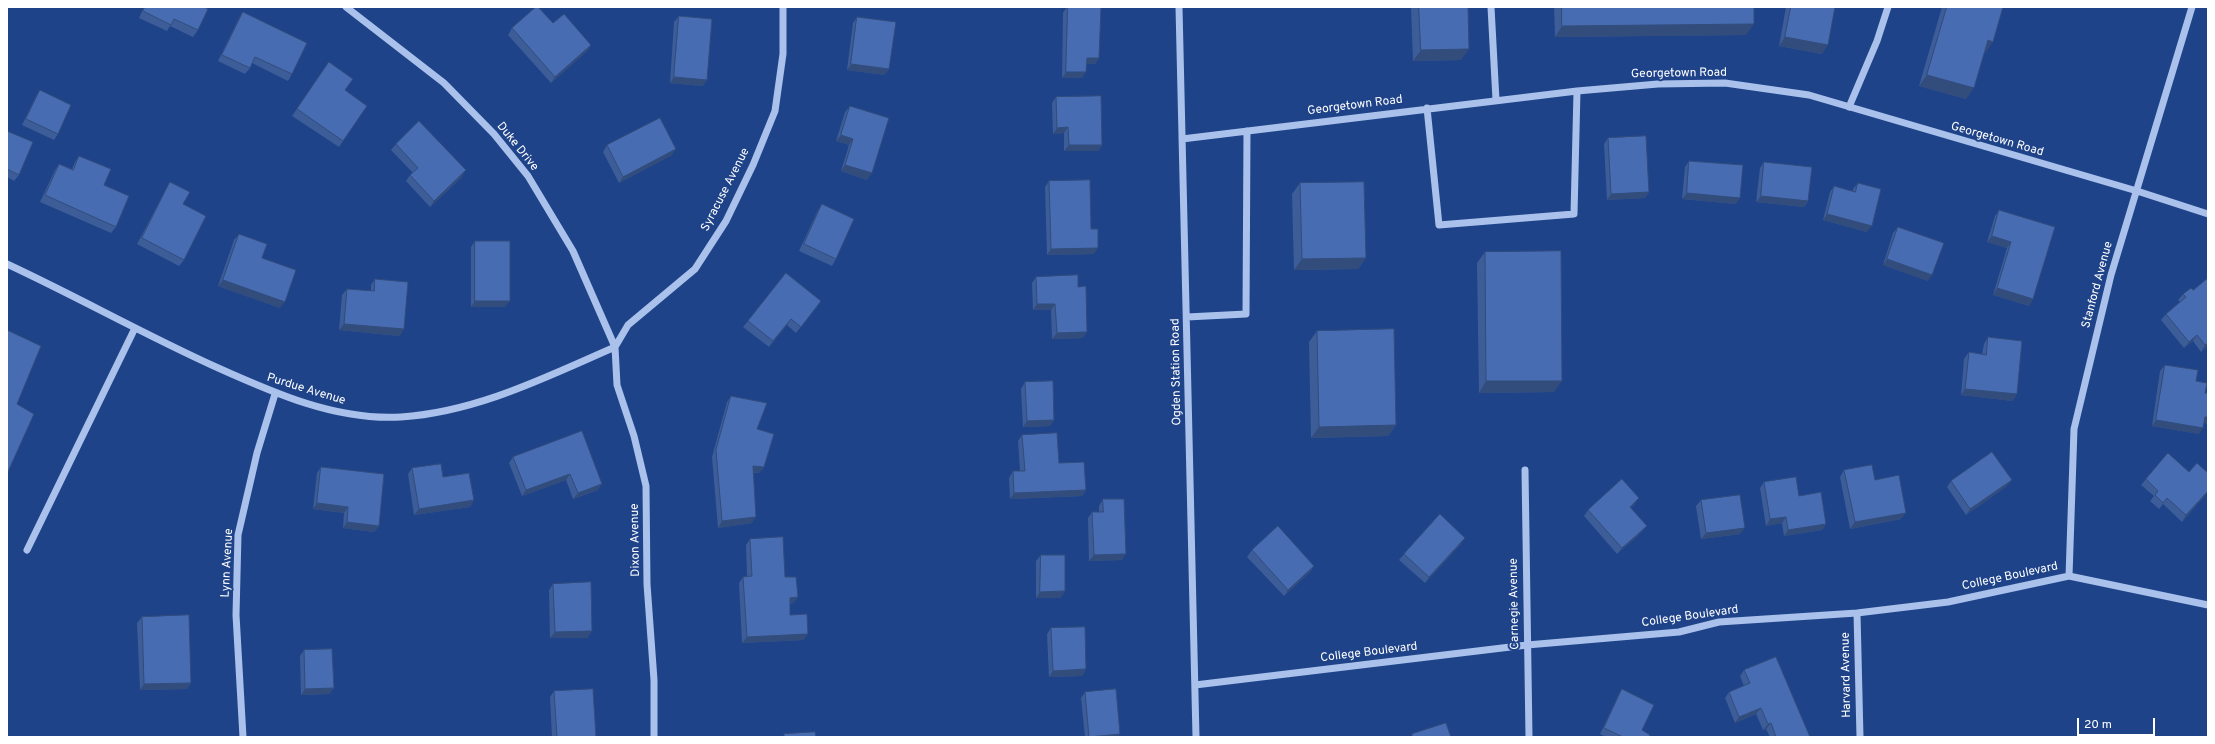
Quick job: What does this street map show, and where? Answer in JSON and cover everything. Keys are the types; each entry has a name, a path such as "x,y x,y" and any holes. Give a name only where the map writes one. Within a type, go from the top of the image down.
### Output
{"street":[{"name":"Duke Drive","path":"346,7 444,83 494,134 528,176 573,251 615,347"},
{"name":"Syracuse Avenue","path":"615,347 628,325 695,269 726,221 753,165 774,110 783,54 783,7"},
{"name":"Ogden Station Road","path":"1178,7 1187,317 1196,737"},
{"path":"1491,7 1496,100"},
{"path":"1849,107 1877,41 1888,7"},
{"name":"Stanford Avenue","path":"2069,576 2074,429 2111,275 2192,7"},
{"name":"Georgetown Road","path":"1182,138 1577,91 1658,84 1725,82 1808,95 2137,191 2208,214"},
{"path":"1427,108 1439,225 1574,214 1577,91"},
{"path":"1187,317 1246,314 1247,131"},
{"name":"Purdue Avenue","path":"7,264 134,328 275,394 353,415 401,416 444,410 523,387 615,347"},
{"path":"27,550 134,328"},
{"name":"Dixon Avenue","path":"615,347 617,385 634,436 646,486 647,584 654,680 654,737"},
{"name":"Lynn Avenue","path":"243,737 236,615 238,535 257,453 275,394"},
{"name":"Carnegie Avenue","path":"1525,470 1529,737"},
{"name":"College Boulevard","path":"1195,685 1527,645 1679,632 1719,622 1857,613 1948,602 2069,576 2208,605"},
{"name":"Harvard Avenue","path":"1857,613 1860,737"}],"building":[{"path":"145,7 204,7 208,9 198,30 174,19 171,25 143,11"},
{"path":"536,7 538,7 553,23 564,14 591,45 555,77 512,28"},
{"path":"1068,7 1101,7 1099,58 1087,58 1086,72 1066,72"},
{"path":"1419,7 1468,7 1469,49 1421,50"},
{"path":"1562,7 1754,7 1754,24 1562,26"},
{"path":"1791,7 1835,7 1828,45 1785,37"},
{"path":"1947,7 2003,7 1993,42 1988,40 1974,88 1927,75"},
{"path":"243,12 307,43 292,74 255,57 250,68 222,55"},
{"path":"679,16 712,19 707,80 674,77"},
{"path":"857,17 896,22 889,69 851,64"},
{"path":"329,62 353,79 345,90 367,106 343,141 297,109"},
{"path":"40,90 71,105 58,134 26,119"},
{"path":"1101,96 1102,145 1069,145 1068,127 1057,128 1056,97"},
{"path":"850,106 889,118 872,173 845,165 853,139 841,135"},
{"path":"660,118 676,149 623,177 607,145"},
{"path":"419,121 466,170 434,201 410,175 418,168 396,144"},
{"path":"7,131 33,142 19,175 7,169"},
{"path":"1646,136 1649,192 1611,194 1608,138"},
{"path":"79,156 111,169 104,185 129,196 116,227 45,195 59,164 73,170"},
{"path":"1689,161 1743,165 1740,198 1687,193"},
{"path":"1764,162 1812,167 1808,201 1761,196"},
{"path":"1090,180 1091,229 1098,229 1098,248 1051,249 1049,181"},
{"path":"170,182 190,192 183,204 206,216 184,260 142,238"},
{"path":"1364,182 1366,258 1302,259 1300,183"},
{"path":"1858,183 1881,189 1872,226 1827,214 1834,186 1855,192"},
{"path":"822,204 854,219 836,259 804,244"},
{"path":"1999,210 2055,227 2033,299 1997,288 2011,242 1992,236"},
{"path":"1898,227 1944,243 1932,275 1887,259"},
{"path":"239,234 267,244 262,258 296,270 285,302 223,280"},
{"path":"475,241 510,241 510,301 475,301"},
{"path":"1561,251 1562,381 1486,381 1485,252"},
{"path":"786,273 821,301 801,327 791,319 773,341 748,321"},
{"path":"1078,275 1078,287 1086,286 1087,332 1057,333 1055,304 1037,304 1036,277"},
{"path":"375,279 408,282 404,329 344,324 347,289 374,291"},
{"path":"2207,279 2208,343 2205,345 2197,335 2189,342 2166,314 2186,297 2183,294 2191,288 2193,290"},
{"path":"1394,329 1396,425 1319,427 1317,331"},
{"path":"7,330 41,346 17,404 34,414 7,474"},
{"path":"1988,337 2022,341 2017,394 1965,389 1969,352 1986,355"},
{"path":"2165,365 2198,370 2196,381 2207,383 2205,393 2208,393 2208,417 2205,417 2203,428 2156,420"},
{"path":"1053,381 1054,420 1027,421 1025,382"},
{"path":"731,396 767,403 757,429 774,434 764,467 753,466 756,517 722,521 716,450"},
{"path":"582,431 602,484 578,493 570,474 526,490 513,457"},
{"path":"1057,433 1059,463 1084,462 1086,490 1014,493 1013,471 1025,471 1022,435"},
{"path":"1992,452 2012,480 1970,509 1951,481"},
{"path":"2168,453 2189,472 2197,463 2208,473 2208,491 2186,515 2167,498 2163,503 2155,495 2158,491 2146,479"},
{"path":"441,464 443,477 469,473 474,500 419,509 412,468"},
{"path":"1872,465 1875,480 1899,475 1906,513 1855,522 1844,470"},
{"path":"321,467 384,474 379,526 347,522 348,507 317,503"},
{"path":"1796,477 1799,496 1821,492 1826,524 1788,530 1786,517 1770,519 1764,482"},
{"path":"1622,479 1639,498 1630,507 1647,526 1622,548 1588,510"},
{"path":"1740,495 1745,528 1706,533 1701,500"},
{"path":"1103,499 1124,499 1126,554 1094,555 1092,512 1103,512"},
{"path":"1440,514 1465,538 1429,577 1404,554"},
{"path":"1278,526 1314,566 1288,590 1252,550"},
{"path":"783,537 785,577 796,577 798,597 790,598 790,615 807,614 808,634 747,637 743,577 752,576 750,539"},
{"path":"1041,555 1065,555 1065,591 1040,592"},
{"path":"591,582 592,631 555,632 553,584"},
{"path":"189,615 191,683 144,684 142,617"},
{"path":"1085,627 1086,669 1053,671 1051,628"},
{"path":"332,649 334,688 305,689 304,650"},
{"path":"1776,657 1810,737 1776,737 1771,723 1768,724 1761,708 1739,717 1729,692 1750,683 1744,670"},
{"path":"593,689 596,737 557,737 554,691"},
{"path":"1116,689 1120,734 1089,737 1085,692"},
{"path":"1622,689 1654,705 1642,730 1650,735 1649,737 1623,737 1604,728"},
{"path":"1446,723 1451,737 1412,737 1412,734"},
{"path":"815,732 816,737 784,737 784,734"}]}
